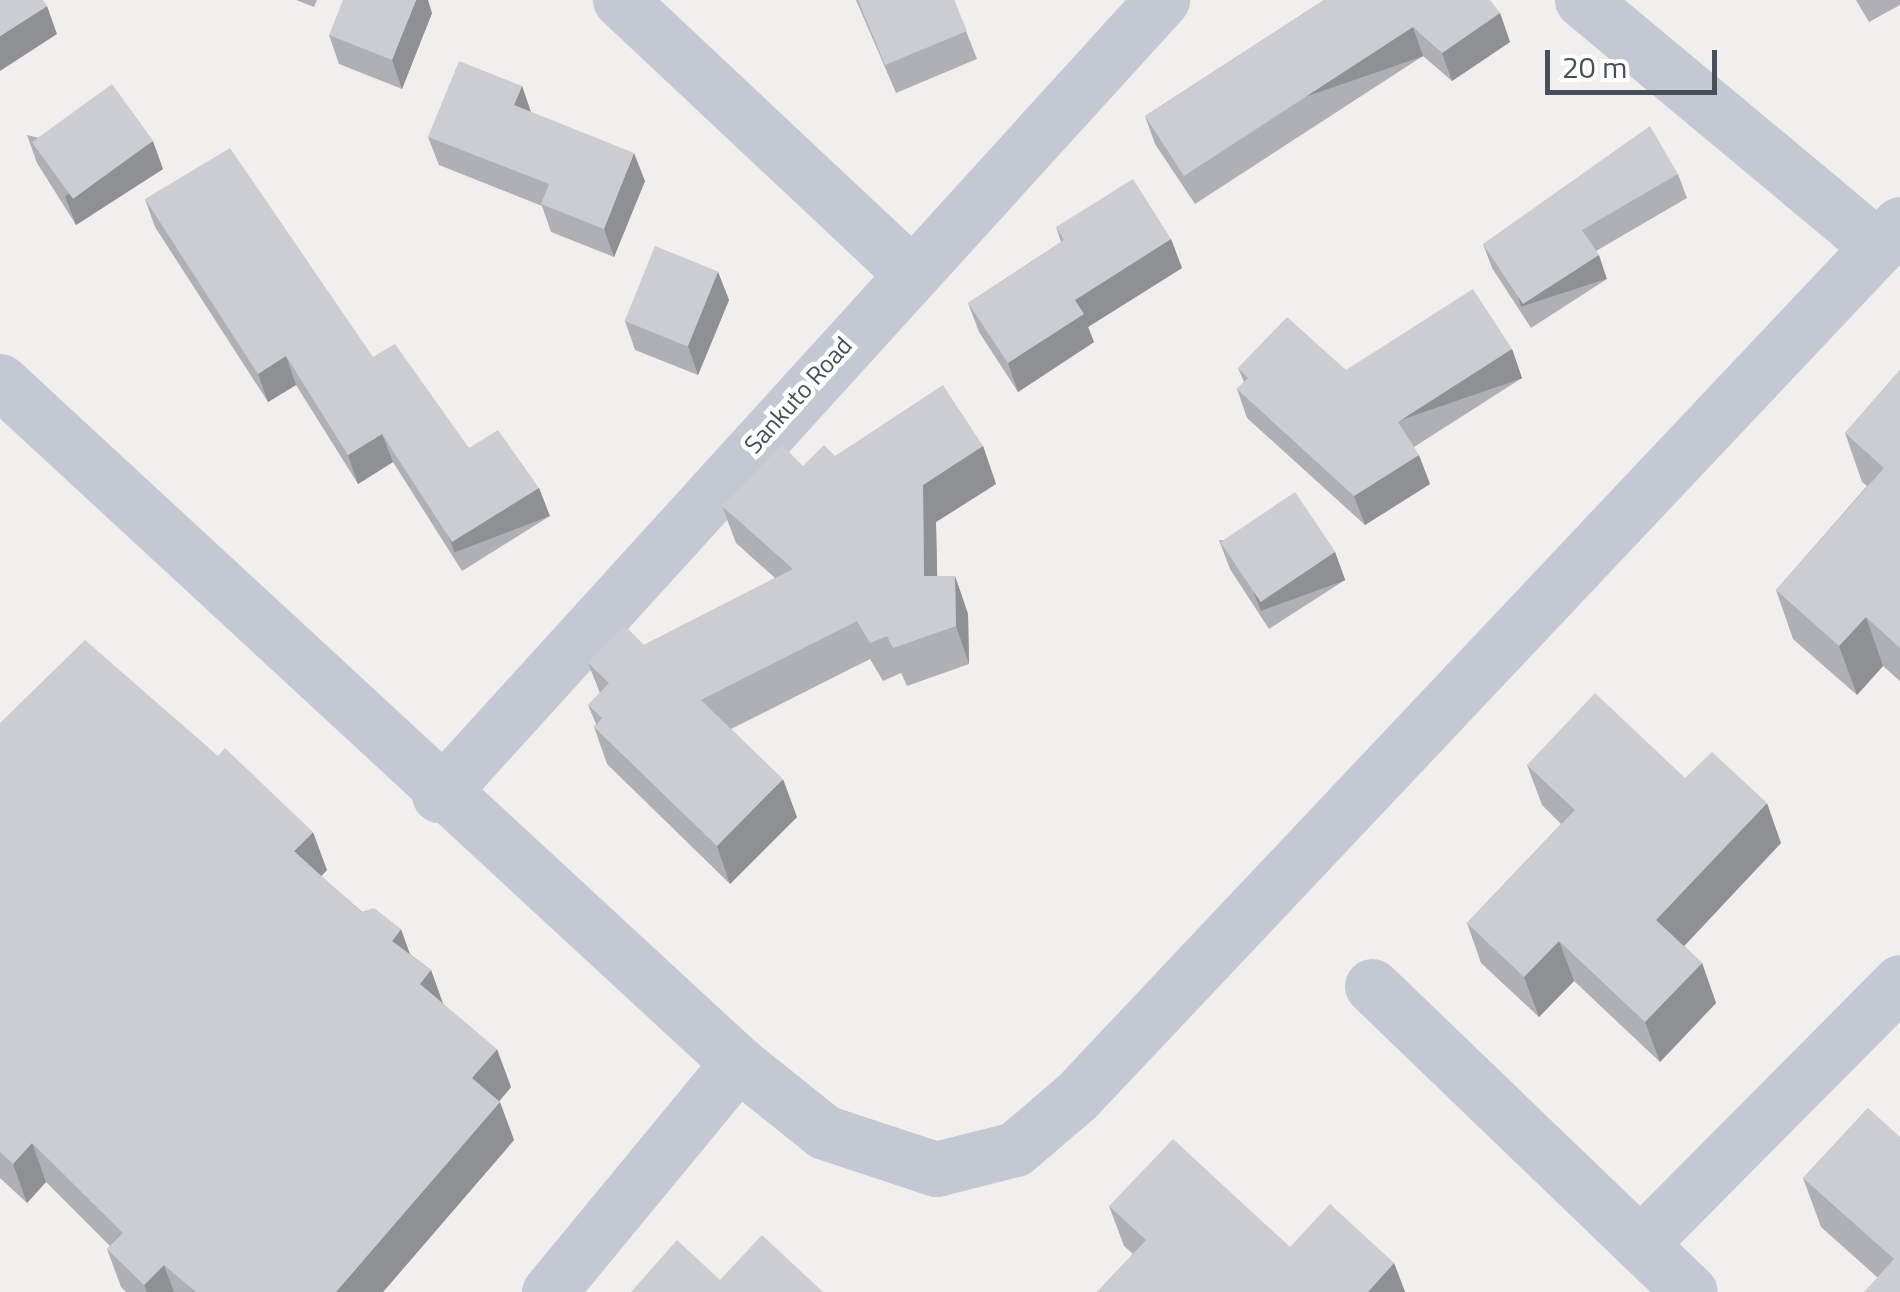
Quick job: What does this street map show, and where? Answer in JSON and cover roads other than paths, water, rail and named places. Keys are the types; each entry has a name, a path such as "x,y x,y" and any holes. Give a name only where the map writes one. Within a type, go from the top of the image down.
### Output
{"street":[{"path":"620,0 909,272"},
{"name":"Sankuto Road","path":"440,794 909,272 1162,0"},
{"path":"0,381 440,794 738,1064 824,1132 871,1154 936,1168 1016,1148 1077,1096 1889,235 1582,0"},
{"path":"1640,1244 1900,982"},
{"path":"1372,986 1690,1292"},
{"path":"549,1292 738,1064"}]}
